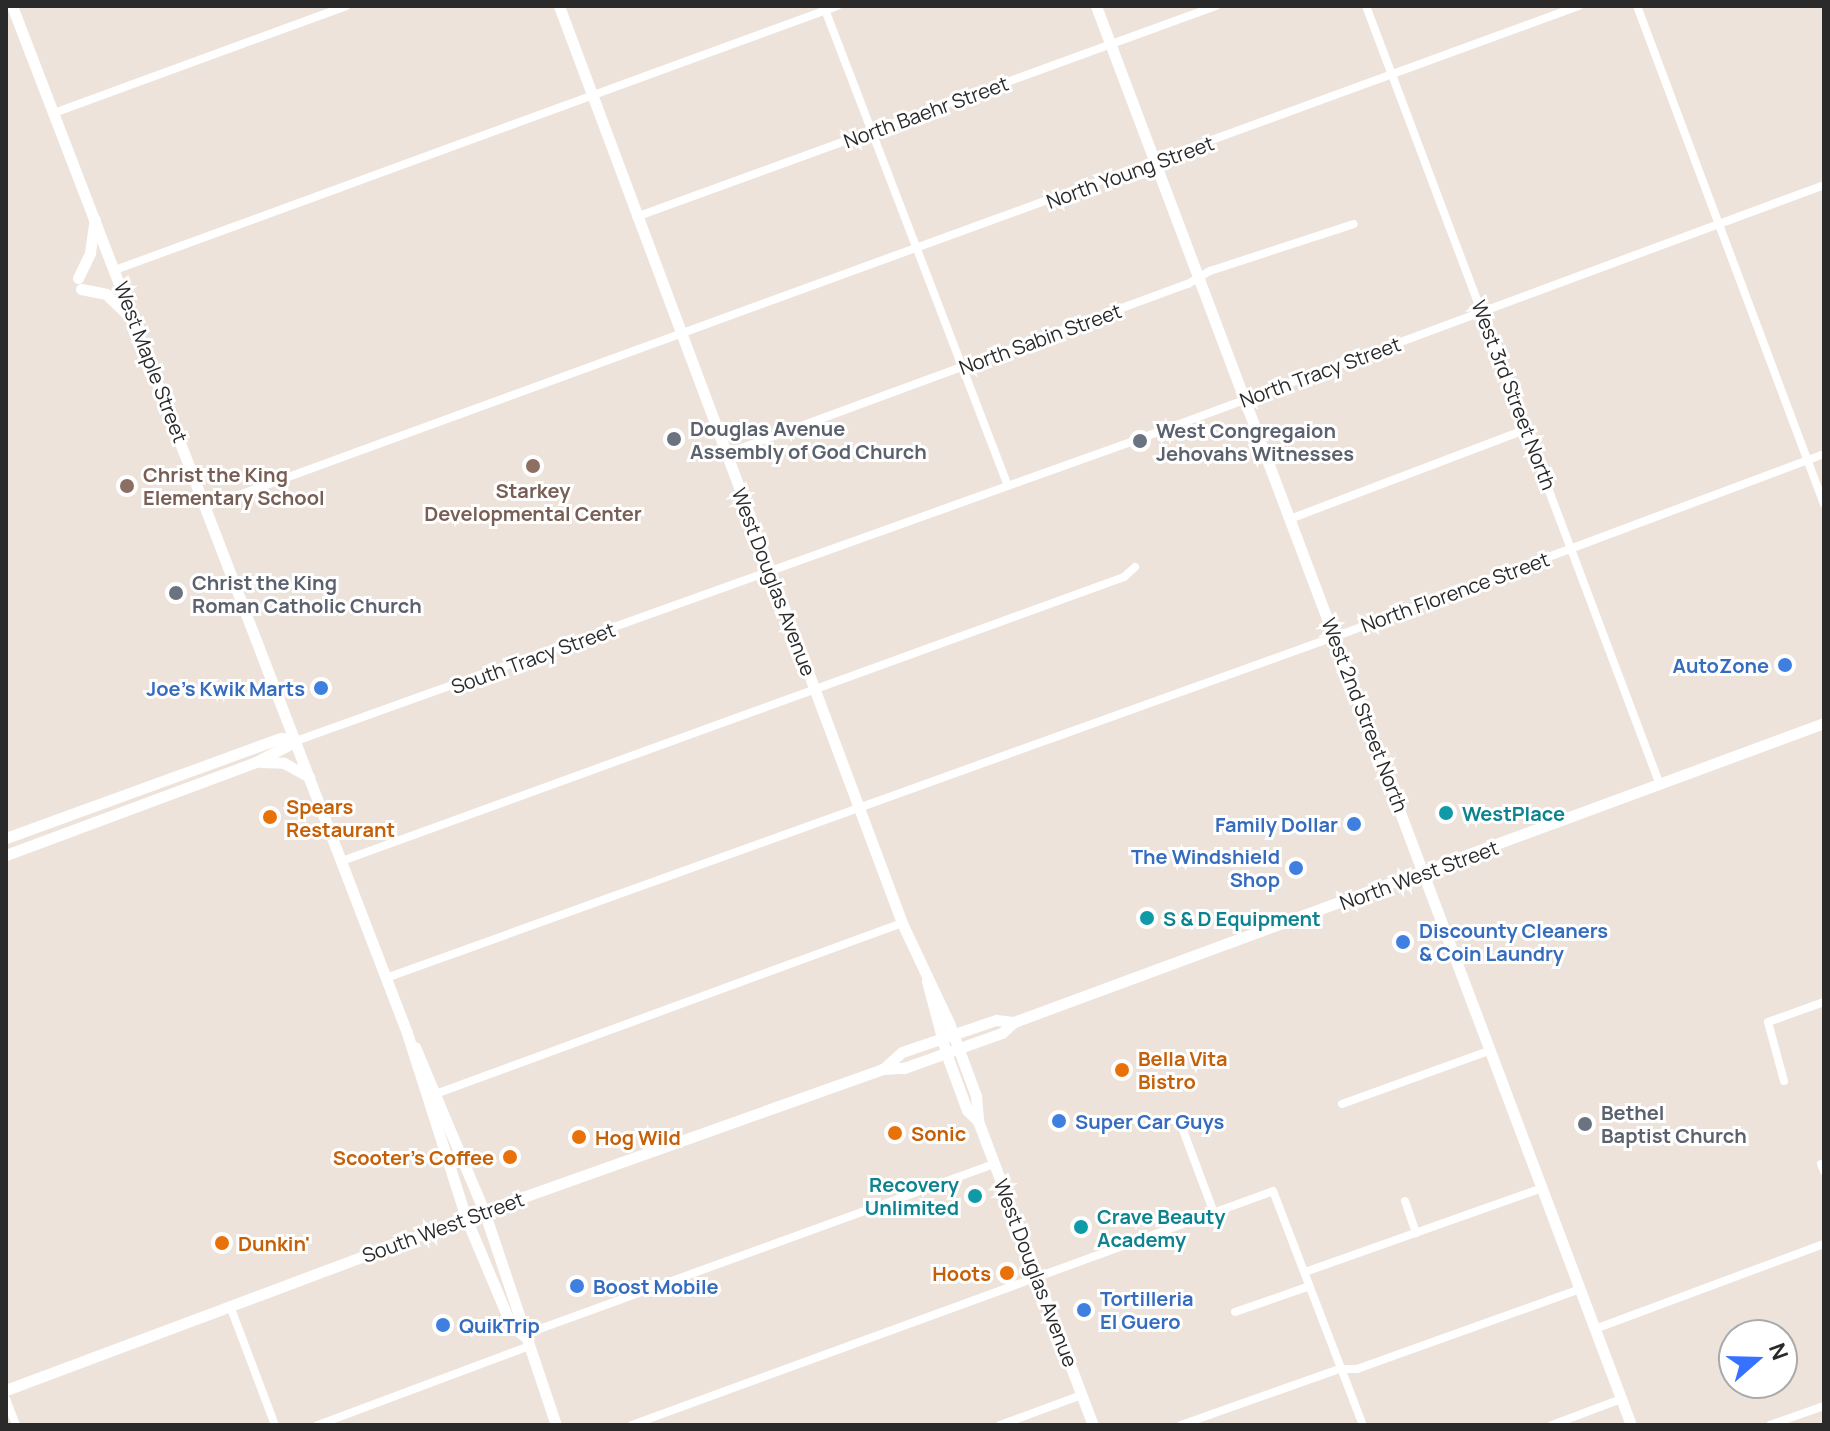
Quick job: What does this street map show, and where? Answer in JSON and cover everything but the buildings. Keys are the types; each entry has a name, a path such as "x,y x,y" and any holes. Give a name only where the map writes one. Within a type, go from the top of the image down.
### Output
{"street":[{"name":"West Maple Street","path":"12,6 407,1033 424,1098 466,1218 511,1325 525,1341"},
{"path":"54,113 346,6"},
{"name":"West Douglas Avenue","path":"559,6 589,96 902,923 926,976 948,1037 958,1049 976,1096 978,1121 1093,1425"},
{"path":"115,270 837,6"},
{"name":"West 2nd Street North","path":"1096,6 1631,1425"},
{"name":"North Baehr Street","path":"635,217 1216,6"},
{"name":"West 3rd Street North","path":"1366,6 1660,785"},
{"name":"North Young Street","path":"206,507 1579,6"},
{"path":"1637,6 1824,504"},
{"path":"825,8 1008,486"},
{"name":"North Tracy Street","path":"770,572 1483,313 1824,185"},
{"path":"95,219 90,253 80,283 106,294 136,323"},
{"name":"North Sabin Street","path":"725,454 1199,278 1354,224"},
{"path":"1290,519 1527,429"},
{"name":"North Florence Street","path":"386,978 1335,636 1824,454"},
{"path":"342,861 1124,577 1135,567"},
{"name":"South Tracy Street","path":"6,855 256,762 296,741 770,572"},
{"name":"North West Street","path":"958,1049 1002,1033 1014,1022 1824,723"},
{"name":"South Tracy Street","path":"6,838 281,738 296,741"},
{"path":"256,762 284,763 309,777"},
{"path":"424,1098 902,923"},
{"path":"1784,1081 1768,1022 1824,1002"},
{"name":"North West Street","path":"948,1037 996,1020 1014,1022"},
{"name":"West Maple Street","path":"407,1033 439,1093 484,1211 525,1322 525,1341 556,1425"},
{"name":"West Douglas Avenue","path":"948,1037 946,1053 967,1110 978,1121"},
{"name":"South West Street","path":"882,1069 902,1052 948,1037"},
{"name":"South West Street","path":"6,1390 484,1211 882,1069 904,1068 958,1049"},
{"path":"1342,1104 1491,1050"},
{"path":"1180,1122 1214,1213"},
{"path":"445,1157 461,1151"},
{"path":"318,1425 525,1341 994,1164"},
{"path":"1305,1272 1542,1188"},
{"path":"632,1425 1273,1191 1363,1425"},
{"path":"1405,1201 1416,1233"},
{"path":"1595,1329 1824,1244"},
{"path":"1235,1312 1310,1286"},
{"path":"1181,1425 1342,1370 1357,1369 1580,1289"},
{"path":"230,1306 275,1425"},
{"path":"1000,1425 1082,1395"},
{"path":"6,1399 16,1425"},
{"path":"1552,1425 1621,1399"},
{"path":"1770,1425 1824,1406"}],"place":[{"name":"Douglas Avenue Assembly of God Church","path":"674,439"},
{"name":"West Congregaion Jehovahs Witnesses","path":"1140,441"},
{"name":"Starkey Developmental Center","path":"533,466"},
{"name":"Christ the King Elementary School","path":"127,486"},
{"name":"Christ the King Roman Catholic Church","path":"176,593"},
{"name":"AutoZone","path":"1785,665"},
{"name":"Joe's Kwik Marts","path":"321,688"},
{"name":"WestPlace","path":"1446,813"},
{"name":"Spears Restaurant","path":"270,817"},
{"name":"Family Dollar","path":"1354,824"},
{"name":"The Windshield Shop","path":"1296,868"},
{"name":"S & D Equipment","path":"1147,918"},
{"name":"Discounty Cleaners & Coin Laundry","path":"1403,942"},
{"name":"Bella Vita Bistro","path":"1122,1070"},
{"name":"Super Car Guys","path":"1059,1121"},
{"name":"Bethel Baptist Church","path":"1585,1124"},
{"name":"Sonic","path":"895,1133"},
{"name":"Hog Wild","path":"579,1137"},
{"name":"Scooter's Coffee","path":"510,1157"},
{"name":"Recovery Unlimited","path":"975,1196"},
{"name":"Crave Beauty Academy","path":"1081,1227"},
{"name":"Dunkin'","path":"222,1243"},
{"name":"Hoots","path":"1007,1273"},
{"name":"Boost Mobile","path":"577,1286"},
{"name":"Tortilleria El Guero","path":"1084,1310"},
{"name":"QuikTrip","path":"443,1325"}]}
